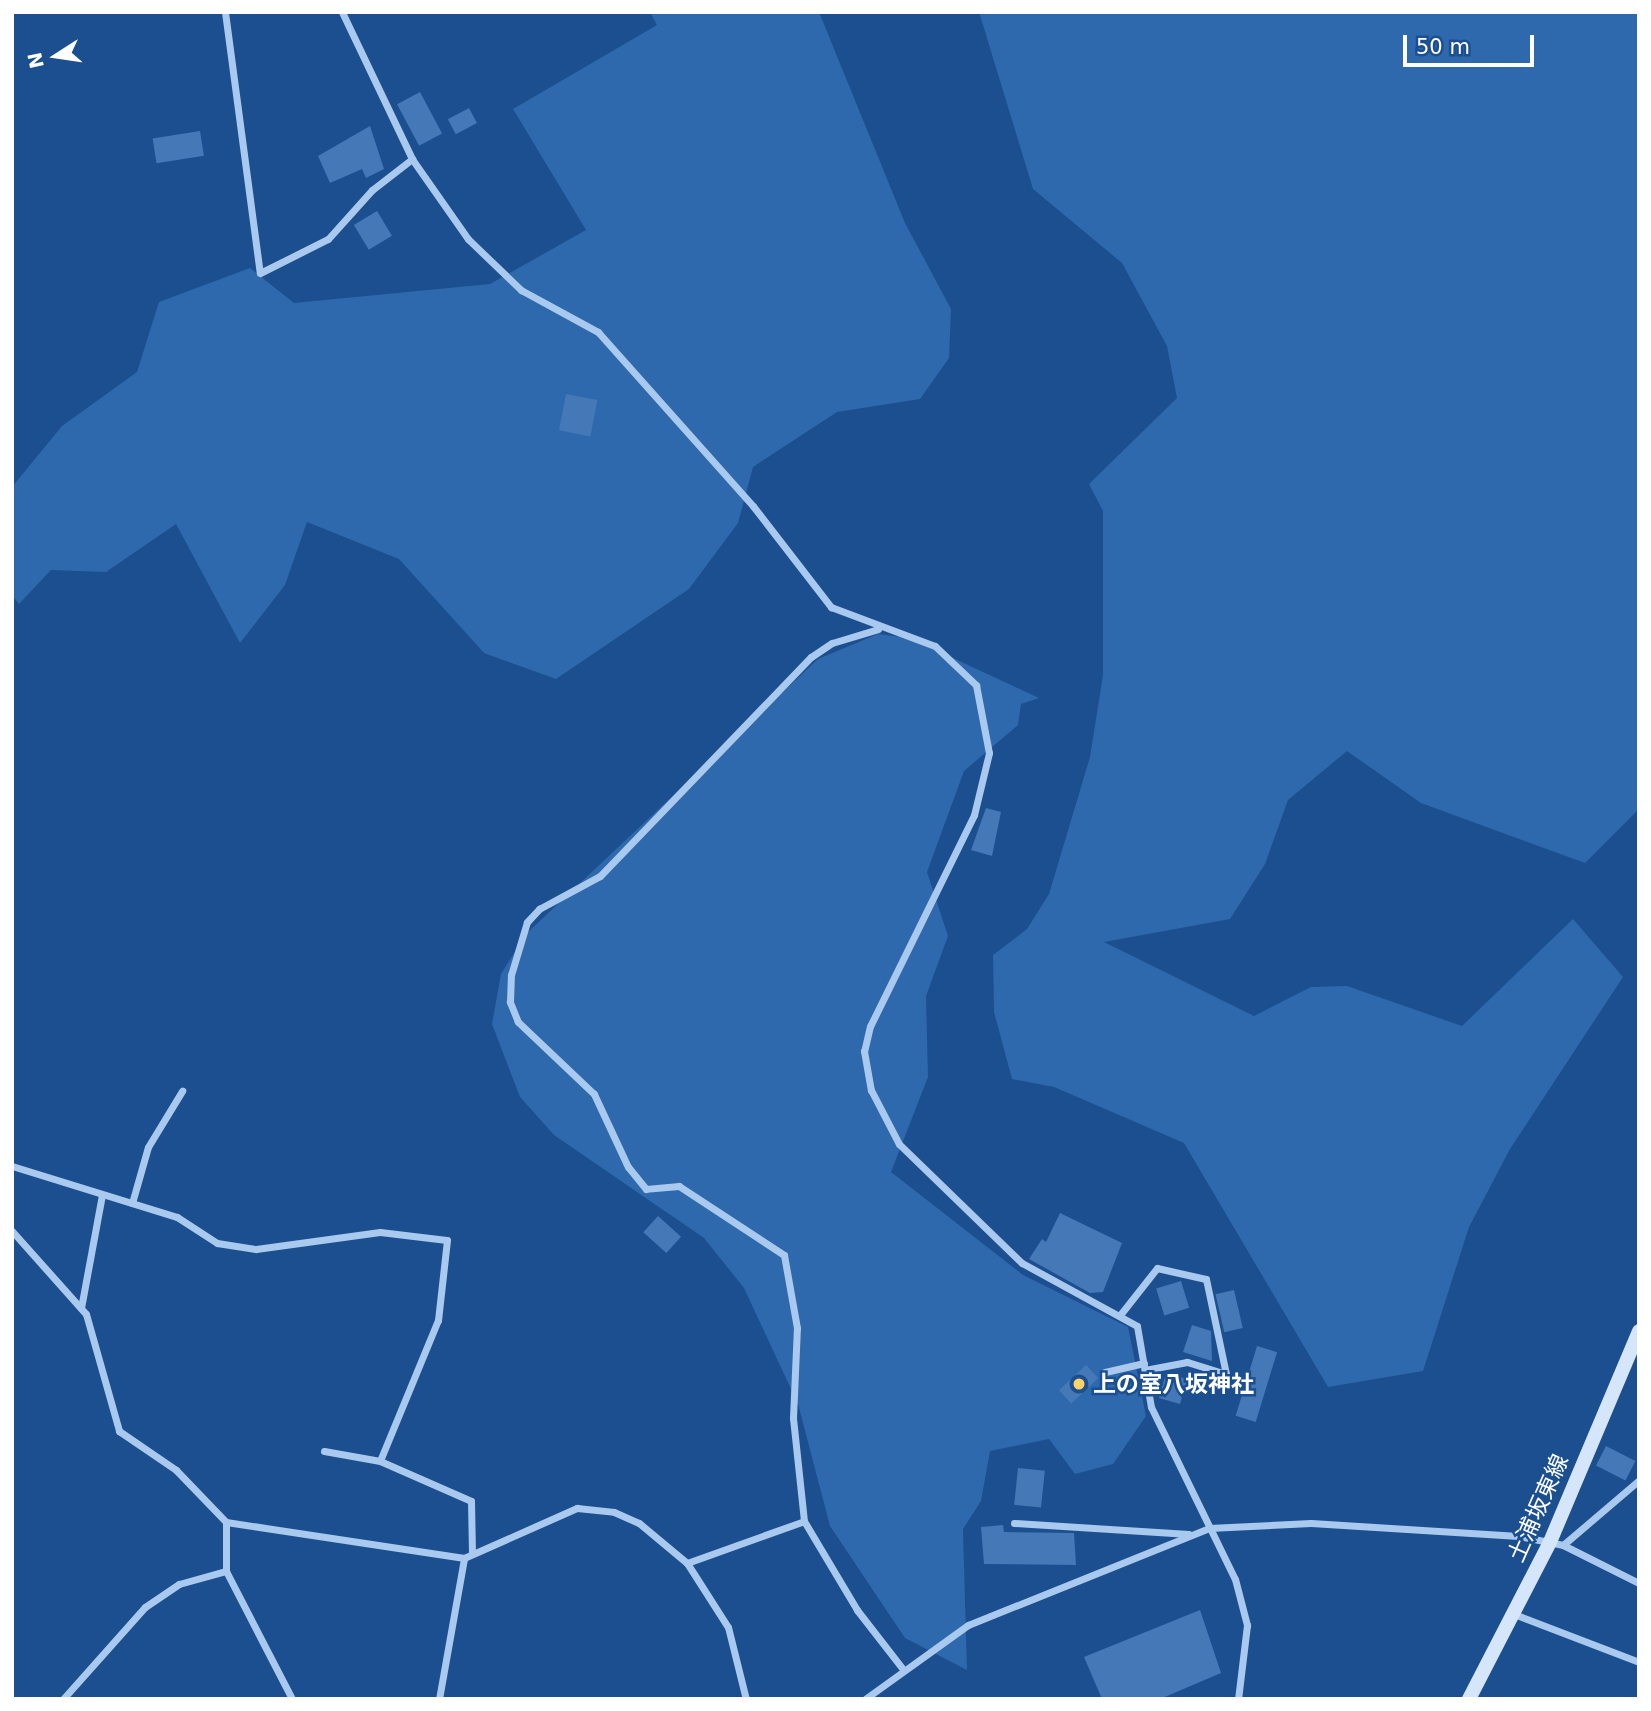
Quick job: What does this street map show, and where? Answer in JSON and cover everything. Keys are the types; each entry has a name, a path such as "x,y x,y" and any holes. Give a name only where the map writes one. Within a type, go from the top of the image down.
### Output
{"main road":[{"name":"土浦坂東線","path":"1469,1699 1514,1614 1556,1544 1639,1331"}],"street":[{"path":"225,12 260,274 328,239 372,190 412,159"},
{"path":"341,12 412,159 468,239 521,290 598,332 753,506 831,607 878,629 935,646 976,685 989,753 962,844 870,1026 864,1051 871,1090 899,1144 1022,1263 1083,1302 1120,1315 1137,1325 1151,1407 1235,1579 1247,1625 1238,1699"},
{"path":"878,629 832,643 811,657 600,876 539,909 527,922 511,975 510,1002 518,1022 594,1094 628,1167 646,1189 679,1186 784,1255 797,1328 793,1418 804,1521 857,1610 902,1668"},
{"path":"132,1203 148,1147 182,1091"},
{"path":"12,1166 177,1217 217,1243 256,1249 380,1231 447,1240 438,1320 380,1461"},
{"path":"81,1307 102,1195"},
{"path":"12,1231 81,1307 119,1431 176,1470 226,1522 464,1558 577,1508 614,1512 639,1523 687,1563 728,1627 746,1699"},
{"path":"1105,1371 1187,1362 1226,1374 1206,1279 1157,1268 1120,1315"},
{"path":"324,1451 380,1461 471,1501 472,1554"},
{"path":"1556,1544 1639,1480"},
{"path":"687,1563 804,1521"},
{"path":"226,1522 226,1571 292,1699"},
{"path":"1014,1523 1193,1534"},
{"path":"865,1699 902,1668 981,1619 1209,1528 1374,1525 1556,1544 1639,1583"},
{"path":"439,1699 464,1558"},
{"path":"63,1699 145,1607 179,1584 226,1571"},
{"path":"1514,1614 1639,1662"}],"shaded area":[{"path":"650,12 819,12 905,223 951,309 949,358 920,399 837,412 753,467 738,523 689,589 556,679 484,653 399,559 307,522 285,585 240,643 176,524 106,572 51,570 19,604 12,595 12,487 62,426 137,372 159,302 250,268 294,303 490,284 586,230 513,109 657,25"},
{"path":"979,12 1639,12 1639,809 1585,863 1421,803 1347,751 1288,800 1265,864 1230,919 1104,942 1254,1016 1311,987 1347,986 1462,1026 1573,919 1623,977 1510,1149 1469,1227 1423,1371 1328,1387 1184,1143 1054,1087 1012,1079 994,1012 993,955 1027,929 1049,894 1090,757 1103,675 1103,511 1089,484 1177,398 1167,346 1122,263 1033,189"},
{"path":"878,634 910,638 1039,698 1021,704 1018,725 964,771 927,872 948,936 926,996 928,1077 891,1172 1023,1275 1128,1327 1146,1416 1113,1464 1075,1474 1049,1439 990,1451 981,1501 963,1529 967,1670 905,1638 830,1526 798,1404 744,1288 704,1238 554,1135 520,1097 492,1024 501,974 526,934 818,659"}],"building":[{"path":"420,92 442,133 419,146 397,104"},
{"path":"469,108 477,123 456,134 448,119"},
{"path":"370,126 384,169 366,178 362,169 330,183 318,156"},
{"path":"200,131 204,156 157,163 153,139"},
{"path":"377,211 392,236 369,250 354,225"},
{"path":"566,394 597,400 590,436 559,430"},
{"path":"986,808 1001,812 992,856 971,850"},
{"path":"1060,1213 1122,1243 1103,1292 1090,1293 1029,1259 1042,1239 1046,1242"},
{"path":"658,1216 681,1237 666,1253 643,1232"},
{"path":"1181,1281 1189,1308 1164,1315 1156,1289"},
{"path":"1234,1290 1243,1328 1224,1332 1215,1294"},
{"path":"1192,1325 1211,1331 1212,1361 1183,1352"},
{"path":"1257,1346 1277,1352 1256,1422 1236,1416"},
{"name":"上の室八坂神社","path":"1086,1365 1098,1378 1071,1403 1059,1390"},
{"path":"1166,1373 1187,1379 1180,1404 1159,1398"},
{"path":"1606,1446 1635,1461 1625,1481 1596,1466"},
{"path":"1018,1468 1045,1471 1041,1508 1014,1505"},
{"path":"1003,1525 1004,1532 1074,1533 1076,1565 984,1564 981,1527"},
{"path":"1200,1610 1221,1673 1160,1699 1102,1699 1084,1657"}],"place":[{"name":"上の室八坂神社","path":"1079,1384"}]}
